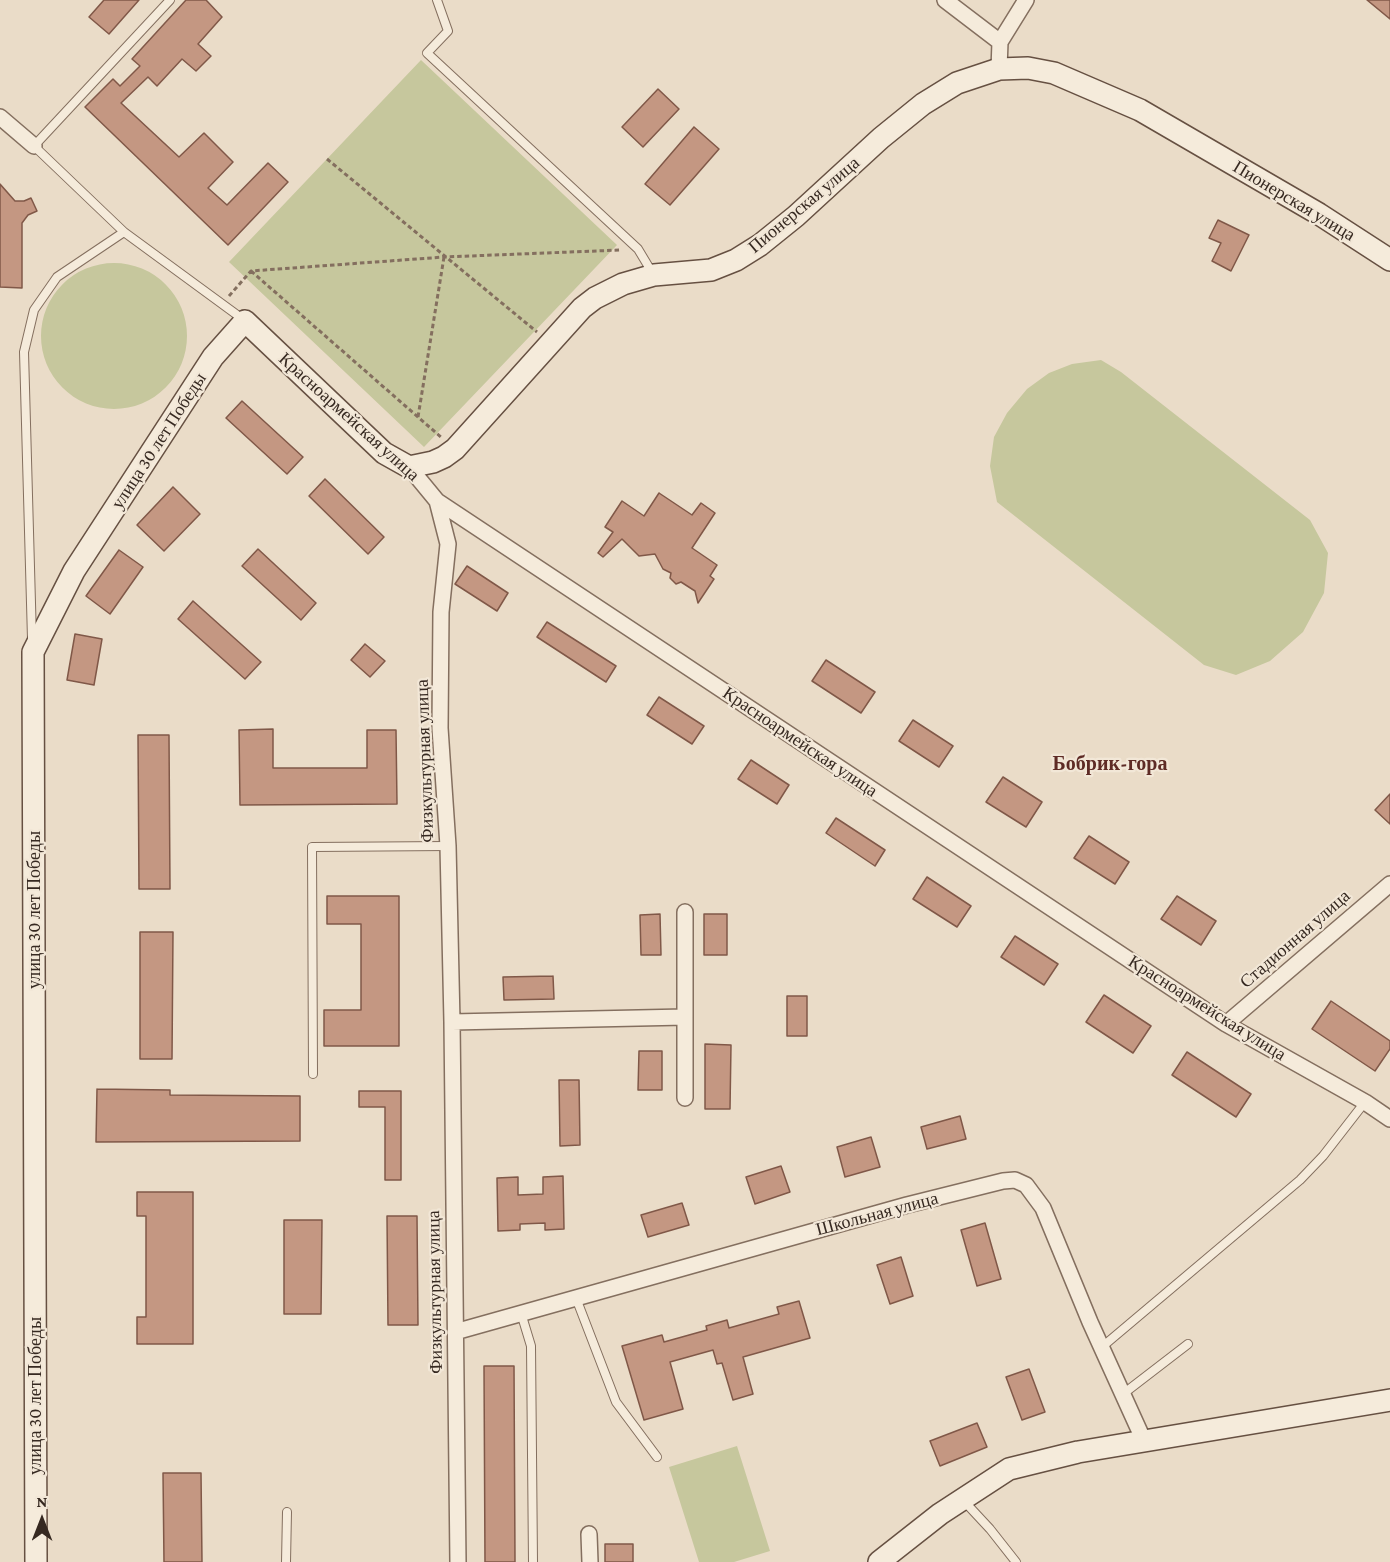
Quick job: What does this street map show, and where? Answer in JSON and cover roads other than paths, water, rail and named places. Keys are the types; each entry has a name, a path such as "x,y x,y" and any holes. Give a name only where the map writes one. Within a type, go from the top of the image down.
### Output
{"main road":[{"name":"Пионерская улица","path":"409,467 433,462 455,449 582,308 595,298 623,284 654,275 711,270 736,260 796,216 881,138 923,105 957,83 999,69 1028,68 1054,73 1140,110 1319,214 1390,260"},
{"name":"улица 30 лет Победы","path":"36,1562 33,652 74,571 213,357 245,321"},
{"name":"Красноармейская улица","path":"245,321 384,453 409,467"},
{"path":"879,1562 962,1499 1009,1468 1078,1452 1390,1401"}],"street":[{"path":"945,0 1000,42"},
{"path":"999,69 1000,42 1026,0"},
{"path":"0,117 34,146"},
{"name":"Красноармейская улица","path":"409,467 437,501 1226,1024 1365,1102 1390,1119"},
{"name":"Физкультурная улица","path":"437,501 448,544 441,612 440,728 448,846 452,1022 458,1562"},
{"name":"Стадионная улица","path":"1226,1024 1390,884"},
{"path":"685,912 685,1098"},
{"path":"452,1022 685,1017"},
{"name":"Школьная улица","path":"455,1332 907,1206 1003,1180 1016,1180 1026,1185 1043,1208 1144,1442"},
{"path":"589,1534 590,1562"}],"lane":[{"path":"170,0 34,146 124,232 245,321"},
{"path":"437,0 448,31 427,53 638,249 654,275"},
{"path":"33,652 24,352 34,310 57,277 124,232"},
{"path":"313,1074 312,847 448,846"},
{"path":"1102,1347 1300,1180 1323,1156 1365,1102"},
{"path":"576,1298 616,1402 657,1457"},
{"path":"521,1313 531,1346 533,1562"},
{"path":"1123,1394 1188,1344"},
{"path":"962,1499 1016,1562"},
{"path":"286,1512 286,1562"}],"district":[{"name":"Бобрик-гора","path":"1110,764"}]}
